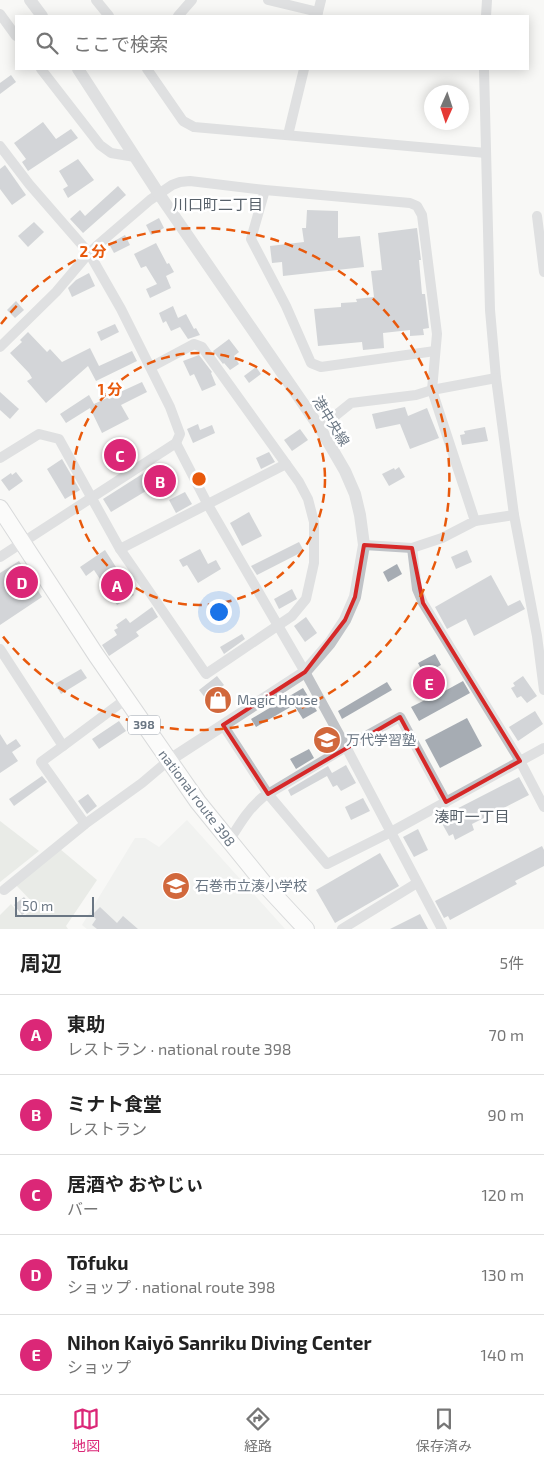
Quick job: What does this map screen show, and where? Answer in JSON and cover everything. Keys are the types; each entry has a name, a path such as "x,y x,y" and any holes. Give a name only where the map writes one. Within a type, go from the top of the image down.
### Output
{"highway":[{"name":"national route 398","path":"0,508 168,761 229,841 267,887 306,929"}],"street":[{"path":"30,0 41,15"},
{"path":"96,0 108,15"},
{"path":"179,15 192,0"},
{"path":"268,0 317,14 321,0"},
{"path":"486,15 487,0"},
{"path":"0,14 15,35"},
{"path":"42,70 100,145 111,153 135,157"},
{"name":"港中央線","path":"79,70 159,194 320,428 345,471 355,494 364,545 355,597 346,620 330,643 305,672 168,761"},
{"path":"148,70 183,121 194,127 486,153"},
{"path":"288,135 304,70"},
{"path":"484,70 490,310 496,378 514,515 537,636 544,690"},
{"path":"0,146 29,184 89,253 122,309 152,367 180,434 176,443 0,557"},
{"path":"0,347 56,292 89,253 159,194 180,182 190,181 265,190 410,202 417,206 422,215 437,334 432,390 475,521"},
{"path":"265,190 251,239 286,306 311,362 321,367 436,351"},
{"path":"537,216 544,272"},
{"path":"0,458 39,434 59,439 120,549 206,674 292,616 306,599 314,563 314,522 308,499 286,464 202,346 194,344 152,367"},
{"path":"320,428 352,403 416,395 432,390 496,378"},
{"path":"176,443 208,505 305,672 442,929"},
{"path":"120,549 286,464"},
{"path":"364,545 412,548 442,538 475,521 514,515"},
{"path":"412,548 418,589 423,603 520,762 544,807"},
{"path":"0,649 63,746"},
{"path":"85,824 41,762 126,700"},
{"path":"229,841 253,805 268,794 400,717 446,802"},
{"path":"223,725 268,794 327,864 391,832 544,748"},
{"path":"4,890 85,824 142,784 168,761"},
{"path":"342,929 417,883"}],"highlighted area":[{"path":"364,545 412,548 423,603 520,761 446,802 400,717 268,794 223,725 305,672 345,620 355,597"}],"shaded area":[{"name":"石巻市立湊小学校","path":"187,820 285,929 87,929 82,925 135,838 145,838 159,847"},
{"path":"0,821 39,851 0,882"},
{"path":"60,849 97,880 66,926 68,929 0,929 0,915 11,904 22,918 36,906 16,885"}],"building":[{"path":"11,75 16,82 0,94 0,83"},
{"path":"43,122 56,139 71,129 78,138 28,171 22,162 26,159 14,143"},
{"path":"78,159 94,180 68,198 63,189 68,186 59,171"},
{"path":"5,165 26,195 12,205 0,189 0,169"},
{"path":"118,186 126,195 83,233 70,219 80,210 85,216"},
{"path":"307,210 338,211 338,238 360,236 364,267 283,276 282,262 272,263 270,246 304,242 302,228 306,228"},
{"path":"159,218 164,228 151,235 146,225"},
{"path":"34,222 44,232 28,247 18,236"},
{"path":"417,228 421,260 419,260 422,294 425,294 429,328 423,329 424,335 410,336 410,330 383,333 384,348 363,350 362,342 318,346 314,309 341,307 341,303 357,302 356,299 374,297 371,271 382,270 378,233"},
{"path":"125,235 130,245 114,253 109,244"},
{"path":"156,243 167,264 169,263 174,272 166,276 171,288 150,298 146,289 157,284 146,266 141,268 134,254"},
{"path":"89,273 95,286 72,297 68,288 76,280"},
{"path":"16,301 24,310 15,318 7,310"},
{"path":"173,306 178,318 186,314 194,329 196,328 200,335 188,339 180,327 171,331 166,321 163,323 159,313"},
{"path":"115,324 119,332 101,341 97,332"},
{"path":"28,332 47,352 50,349 62,362 90,348 99,366 132,351 137,361 96,381 88,366 46,403 27,381 32,378 29,373 10,353 22,342 20,340"},
{"path":"229,339 239,352 234,356 239,364 230,370 213,351"},
{"path":"199,355 212,372 216,385 202,391 194,374 190,376 183,361"},
{"path":"256,367 261,374 249,383 244,376"},
{"path":"142,382 147,392 121,405 129,419 102,433 90,408 66,423 60,414 89,395 94,404"},
{"path":"0,392 19,409 10,419 0,410"},
{"path":"405,407 408,416 427,408 439,438 410,449 400,424 376,429 372,414"},
{"path":"198,424 200,430 212,425 215,433 193,443 187,429"},
{"path":"485,427 488,441 462,445 460,435 465,434 464,431"},
{"path":"300,429 308,440 292,451 284,440"},
{"path":"269,452 275,462 261,469 256,458"},
{"path":"62,459 80,490 65,499 47,469"},
{"path":"399,467 405,477 389,486 382,474"},
{"path":"147,471 156,485 111,512 103,499"},
{"path":"16,472 23,481 9,491 1,480"},
{"path":"185,492 192,504 176,513 169,500"},
{"path":"249,512 262,536 242,546 230,523"},
{"path":"299,542 304,551 257,575 251,566"},
{"path":"200,549 208,564 216,560 221,569 198,583 187,565 183,567 179,560"},
{"path":"105,550 134,595 117,605 94,570 86,576 80,567"},
{"path":"467,550 472,562 456,569 451,557"},
{"path":"19,561 42,597 0,625 0,573"},
{"path":"397,564 402,574 388,582 383,572"},
{"path":"491,575 508,606 520,600 525,609 474,636 466,619 447,629 435,607"},
{"path":"292,589 297,599 279,609 274,599"},
{"path":"152,607 158,617 136,632 139,636 109,656 102,645 117,635 114,630 118,628 116,625 126,618 130,623"},
{"path":"306,617 317,633 305,642 294,626"},
{"path":"242,634 245,639 224,654 220,647"},
{"path":"435,654 441,665 424,674 418,663"},
{"path":"81,669 87,678 61,694 55,684"},
{"path":"431,675 441,693 463,681 470,693 419,721 411,707 425,700 417,685"},
{"path":"217,676 224,685 216,691 223,701 214,709 199,690"},
{"path":"523,676 537,696 527,703 521,696 517,698 511,688 515,686 513,683"},
{"path":"387,682 392,690 342,719 338,711"},
{"path":"303,688 317,711 303,719 294,705 256,727 251,719"},
{"path":"535,711 543,724 518,741 509,727"},
{"path":"467,718 482,746 440,768 425,740"},
{"path":"119,721 126,731 99,749 92,739"},
{"path":"0,734 7,745 16,739 21,746 12,752 18,761 0,773"},
{"path":"309,749 314,758 296,769 290,759"},
{"path":"346,765 356,783 341,791 337,785 333,787 327,776 291,796 288,790 328,766 332,773"},
{"path":"42,776 47,782 14,806 9,799"},
{"path":"519,777 529,795 472,824 474,830 455,840 453,834 449,836 439,818"},
{"path":"88,794 97,806 87,814 78,801"},
{"path":"363,798 370,811 351,820 345,807"},
{"path":"418,829 428,850 414,857 403,837"},
{"path":"542,846 544,850 544,866 515,881 517,884 450,920 448,916 444,918 435,901"},
{"path":"380,853 399,886 335,923 316,890"},
{"path":"24,897 32,907 22,915 14,905"},
{"path":"100,907 117,923 123,916 138,929 97,929 92,925 96,919 92,915"},
{"path":"420,914 428,929 390,929"}],"place":[{"name":"居酒や おやじぃ","path":"120,455"},
{"name":"ミナト食堂","path":"160,481"},
{"name":"Tōfuku","path":"22,582"},
{"name":"東助","path":"117,585"},
{"name":"Nihon Kaiyō Sanriku Diving Center","path":"429,683"},
{"name":"Magic House","path":"218,700"},
{"name":"万代学習塾","path":"327,740"},
{"name":"石巻市立湊小学校","path":"176,886"}],"district":[{"name":"川口町二丁目","path":"218,205"},
{"name":"湊町一丁目","path":"472,817"}]}
